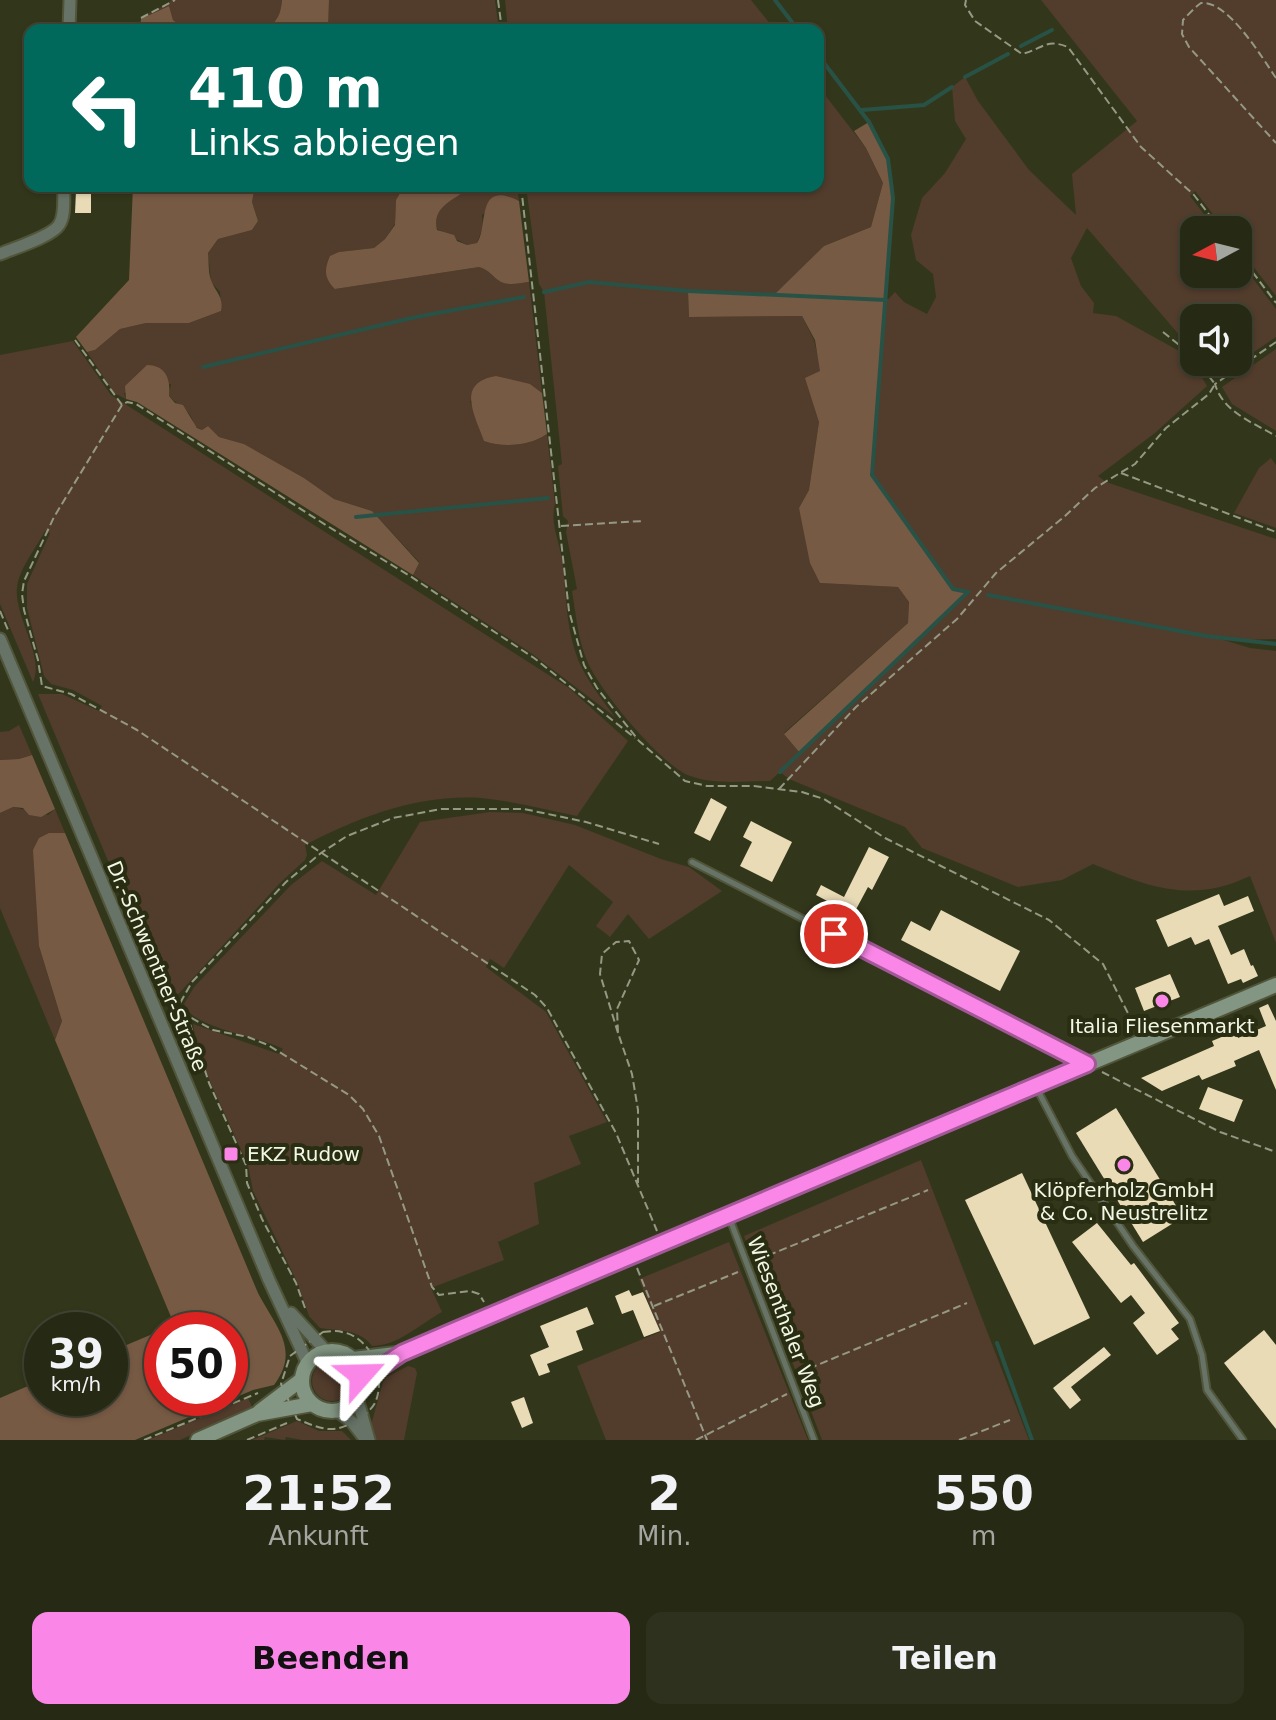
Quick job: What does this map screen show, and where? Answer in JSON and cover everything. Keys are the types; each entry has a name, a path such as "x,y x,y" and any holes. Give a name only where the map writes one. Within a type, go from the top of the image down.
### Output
{"main road":[{"path":"283,1397 337,1411 357,1398 362,1380 375,1364 1276,985"},
{"path":"312,1404 302,1389 301,1380 307,1362 326,1351 342,1352 353,1359 375,1364"},
{"path":"353,1359 360,1369 362,1380"},
{"path":"198,1440 257,1414 283,1397 301,1380"}],"street":[{"path":"69,24 70,0"},
{"path":"0,254 51,233 59,226 63,217 64,192"},
{"name":"Dr.-Schwentner-Straße","path":"0,639 269,1280 284,1306 307,1362"},
{"name":"Dr.-Schwentner-Straße","path":"284,1306 326,1351"},
{"path":"357,1398 357,1419 368,1440"},
{"path":"337,1411 357,1419"}],"lane":[{"path":"692,862 1087,1064"},
{"path":"1036,1086 1072,1156 1133,1246 1190,1319 1202,1355 1207,1390 1243,1440"},
{"name":"Wiesenthaler Weg","path":"728,1216 814,1440"}],"path":[{"path":"141,18 175,0"},
{"path":"498,0 501,24"},
{"path":"966,0 965,5 975,21 1022,54 1045,43 1068,47 1141,147 1194,195 1210,216"},
{"path":"1216,1 1202,2 1183,20 1182,34 1189,47 1276,143"},
{"path":"1229,8 1276,78"},
{"path":"522,192 569,611 584,665 597,688 639,741"},
{"path":"1252,271 1276,303"},
{"path":"1163,332 1180,346"},
{"path":"75,340 122,405"},
{"path":"779,789 856,707 957,619 996,573 1095,488 1135,464 1166,428 1209,394 1215,384 1276,342"},
{"path":"1209,376 1229,409 1276,436"},
{"path":"662,1243 616,1133 547,1008 535,995 137,730 71,694 42,686 24,610 24,581 54,517 122,405 127,402 136,404 410,576 534,658 685,781 707,786 779,789 824,799 885,838 1049,920 1103,964 1142,1041"},
{"path":"1121,473 1276,532"},
{"path":"560,526 643,521"},
{"path":"158,1018 176,1010 192,982 286,882 347,836 393,818 456,809 524,809 586,822 659,844"},
{"path":"618,1033 617,1009 639,960 629,941 616,942 602,954 600,974 618,1033 632,1074 638,1110 638,1184"},
{"path":"176,1010 213,1030 248,1037 268,1045 349,1095 363,1109 379,1136 432,1287 439,1295 470,1291 479,1294 490,1315"},
{"path":"176,1010 190,1024 209,1083 246,1165 247,1183 296,1283 307,1313 310,1333 290,1356 283,1397 247,1440"},
{"path":"1087,1064 1220,1132 1276,1152"},
{"path":"654,1306 747,1266 764,1255 928,1190"},
{"path":"631,1256 707,1440"},
{"path":"790,1376 967,1303"},
{"path":"144,1440 247,1397 283,1397 318,1428 338,1429 357,1419 374,1404 379,1382 375,1364 363,1342 343,1332 310,1333"},
{"path":"696,1440 795,1390"},
{"path":"959,1440 1010,1420"}],"shaded area":[{"path":"171,0 282,0 278,18 272,24 177,23 169,6 141,19"},
{"path":"282,0 329,0 328,24 272,24 281,10"},
{"path":"329,0 495,0 498,24 328,24"},
{"path":"505,0 751,0 770,24 507,24"},
{"path":"1041,0 1276,0 1276,296 1252,265 1252,216 1214,216 1195,191 1190,196 1205,216 1180,216 1180,288 1252,288 1252,277 1276,309 1276,337 1252,353 1252,304 1180,304 1180,336 1087,228 1071,258 1081,286 1094,303 1093,313 1116,316 1180,351 1180,376 1201,376 1207,386 1155,433 1098,476 1106,482 1276,539 1276,639 1214,637 1250,648 1276,651 1276,943 1250,876 1229,884 1189,891 1133,880 1093,864 1062,880 1018,887 922,848 905,827 789,779 780,772 770,781 719,782 690,776 649,743 605,691 585,655 580,637 572,591 577,589 566,532 568,521 563,516 558,466 562,464 544,292 539,284 527,192 824,192 824,94 866,148 883,183 871,227 824,246 775,295 688,291 689,317 802,316 814,340 821,370 895,292 904,302 927,314 936,297 933,274 916,260 911,235 922,198 945,173 966,139 955,121 952,87 965,77 978,101 1029,170 1076,215 1072,174 1137,121","holes":["819,422 872,475 953,589 968,592 800,753 784,733 908,623 909,602 898,587 820,583 799,508 809,490"]},
{"path":"169,6 177,23 192,24 141,24 141,19"},
{"path":"869,122 888,159 893,198 872,475 953,589 968,592 800,753 784,734 908,623 909,602 898,587 820,583 810,563 799,508 809,490 819,422 805,378 820,371 815,340 802,316 689,317 688,291 775,294 824,246 871,227 883,183 854,131"},
{"path":"133,192 254,192 252,202 258,221 252,230 218,239 208,253 210,277 220,298 221,311 189,323 146,323 120,329 95,350 87,352 76,337 129,280"},
{"path":"254,192 401,192 396,200 395,224 385,239 374,248 339,252 335,289 479,267 504,283 529,282 542,393 530,384 470,401 485,441 516,445 547,434 555,504 554,525 562,559 573,643 587,676 615,717 531,653 413,575 419,562 372,511 334,499 244,444 219,437 208,426 202,430 195,425 188,412 169,396 171,384 124,393 126,399 114,393 87,352 95,350 120,329 146,323 189,323 221,311 220,292 211,282 208,253 218,239 252,230 258,221 252,202"},
{"path":"401,192 464,192 442,208 436,221 437,230 454,235 457,241 467,245 477,243 490,200 505,196 519,201 529,282 504,283 479,267 335,289 326,274 330,256 374,248 385,239 395,225 396,200"},
{"path":"463,192 518,192 519,201 507,196 482,215 483,227 477,243 467,245 437,229 438,213 446,203"},
{"path":"73,341 111,395 569,688 628,741 577,816 505,801 458,798 412,804 346,825 305,845 305,860 280,883 173,1000 166,999 38,694 62,694 99,711 102,706 73,690 51,684 44,676 27,608 27,584 50,533 45,531 24,566 17,588 17,599 35,661 33,682 0,604 0,355"},
{"path":"1276,349 1276,431 1232,404 1222,387 1238,376 1252,376 1252,366"},
{"path":"147,365 159,368 166,374 169,396 175,403 183,405 197,428 202,430 208,426 219,437 244,444 334,499 372,511 419,563 413,575 137,402 126,399 125,386"},
{"path":"496,376 530,384 542,393 547,434 516,445 484,441 473,411 472,393 483,380"},
{"path":"1271,458 1276,465 1276,528 1234,513 1259,468"},
{"path":"19,725 32,755 0,760 0,732"},
{"path":"32,755 55,809 41,817 29,815 23,808 13,807 0,813 0,760"},
{"path":"13,807 48,815 55,809 65,833 49,833 39,946 62,1021 55,1040 0,908 0,813"},
{"path":"490,812 523,813 575,825 689,867 722,891 649,939 628,914 610,937 596,926 613,902 569,865 504,968 490,959 486,967 546,1012 607,1122 569,1136 581,1164 534,1183 539,1224 498,1242 504,1260 431,1288 442,1312 400,1338 372,1346 361,1336 320,1328 309,1316 298,1284 253,1191 248,1165 198,1052 193,1024 279,1054 283,1049 212,1025 189,1012 184,1004 194,987 291,885 322,861 376,895 420,822"},
{"path":"49,833 65,833 258,1293 278,1327 285,1360 274,1385 248,1392 248,1312 169,1312 55,1040 62,1021 39,946 33,850 39,838"},
{"path":"921,1160 1029,1440 822,1440 744,1236"},
{"path":"729,1242 808,1440 606,1440 577,1366 660,1332 639,1279"},
{"path":"144,1338 144,1416 192,1416 135,1440 0,1440 0,1398 24,1388 24,1416 128,1416 128,1344"},
{"path":"332,1361 346,1367 352,1381 346,1395 332,1401 318,1395 312,1381 318,1367"},
{"path":"408,1366 415,1368 417,1373 404,1440 374,1440 371,1425 383,1382"},
{"path":"205,1416 232,1416 180,1440 148,1440"},
{"path":"297,1421 319,1431 342,1431 351,1440 265,1437 264,1440 252,1440"}],"building":[{"path":"76,192 91,192 91,213 75,213"},
{"path":"711,798 727,807 710,841 694,833"},
{"path":"751,821 792,842 772,882 740,866 752,842 743,837"},
{"path":"869,847 889,857 872,890 868,887 853,915 816,895 821,885 844,897"},
{"path":"1219,894 1224,906 1248,896 1254,911 1218,926 1231,955 1244,949 1258,976 1243,983 1241,979 1228,984 1209,939 1195,945 1191,937 1168,947 1156,920"},
{"path":"941,910 1020,951 1000,991 901,940 911,921 930,931"},
{"path":"1170,974 1180,997 1144,1011 1135,988"},
{"path":"1268,1004 1276,1021 1276,1090 1259,1050 1234,1061 1236,1066 1202,1080 1199,1075 1162,1091 1141,1078 1214,1046 1212,1041 1236,1031 1238,1038 1266,1026 1259,1008"},
{"path":"1208,1087 1243,1100 1234,1122 1199,1109"},
{"name":"Klöpferholz GmbH & Co. Neustrelitz","path":"1116,1108 1183,1217 1143,1242 1076,1133"},
{"path":"1022,1173 1090,1318 1034,1345 965,1200"},
{"path":"1097,1223 1131,1265 1134,1263 1179,1323 1171,1329 1179,1339 1157,1355 1133,1323 1145,1313 1131,1295 1121,1303 1072,1242"},
{"path":"629,1290 632,1296 643,1292 660,1331 644,1337 633,1310 622,1314 615,1296"},
{"path":"587,1307 594,1324 576,1331 583,1350 547,1364 550,1372 539,1376 530,1355 549,1347 540,1326"},
{"path":"1264,1330 1276,1345 1276,1429 1224,1363"},
{"path":"1104,1347 1111,1355 1071,1387 1081,1400 1070,1409 1053,1388"},
{"path":"524,1397 533,1423 522,1428 511,1402"}],"waterway":[{"path":"775,0 793,24"},
{"path":"1021,46 1052,30"},
{"path":"965,77 1008,54"},
{"path":"824,63 869,122 888,159 893,198 872,475 953,589 968,592"},
{"path":"862,110 924,105 952,87"},
{"path":"544,292 589,282 688,291 886,300"},
{"path":"203,367 416,317 524,297"},
{"path":"356,517 548,498"},
{"path":"780,772 968,592"},
{"path":"988,595 1206,636 1276,644"},
{"path":"997,1343 1032,1440"}],"place":[{"name":"Italia Fliesenmarkt","path":"1162,1001"},
{"name":"EKZ Rudow","path":"231,1154"},
{"name":"Klöpferholz GmbH & Co. Neustrelitz","path":"1124,1165"}],"route":[{"path":"361,1375 362,1380 402,1353 1087,1064 834,934"}]}
